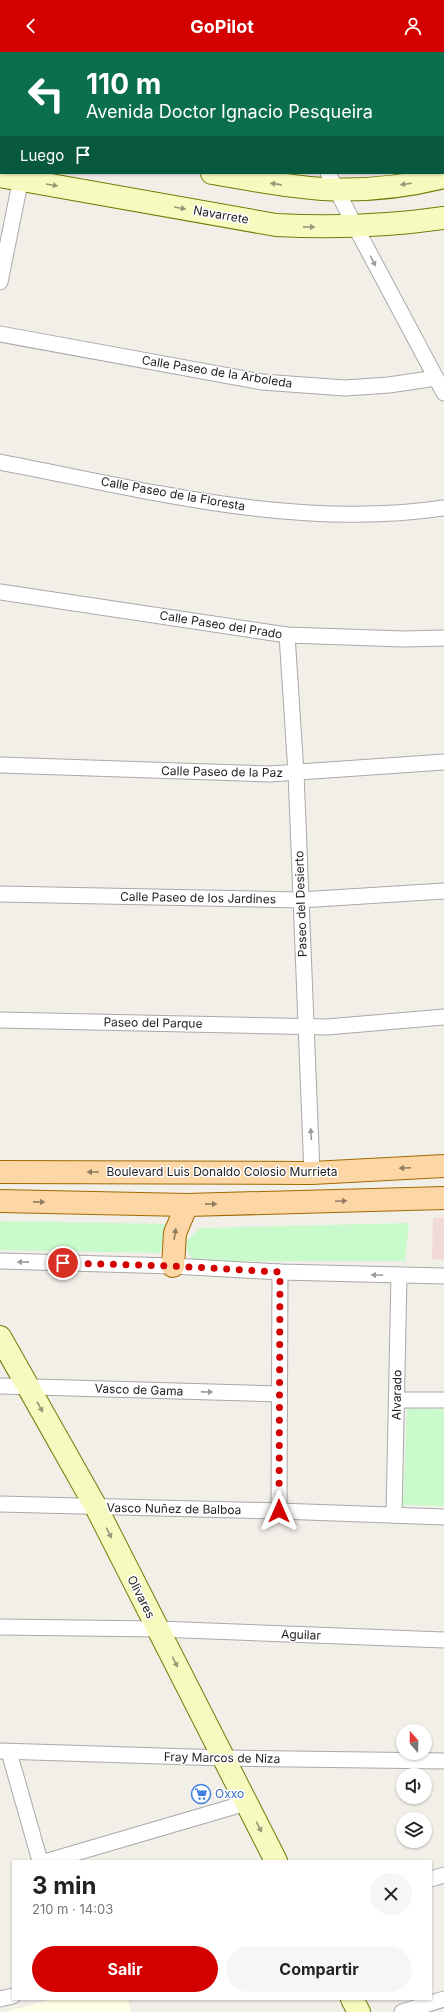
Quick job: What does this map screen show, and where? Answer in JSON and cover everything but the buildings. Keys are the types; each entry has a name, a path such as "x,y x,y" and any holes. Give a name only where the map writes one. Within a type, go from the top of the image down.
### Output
{"main road":[{"path":"218,174 301,187 333,181 390,186 424,182 444,177"},
{"name":"Navarrete","path":"0,176 22,176 276,225 309,227 355,226 415,222 444,218"},
{"name":"Boulevard Luis Donaldo Colosio Murrieta","path":"0,1172 312,1173 444,1166"},
{"path":"0,1202 187,1205 444,1198"},
{"path":"173,1266 175,1232 187,1205"},
{"name":"Olivares","path":"0,1337 96,1507 275,1860"},
{"path":"353,2000 359,2012"}],"street":[{"path":"0,282 22,176"},
{"path":"333,181 355,226 444,393"},
{"name":"Calle Paseo de la Arboleda","path":"0,334 262,382 346,388 389,385 436,378"},
{"name":"Calle Paseo de la Floresta","path":"0,462 220,505 262,509 348,513 444,508"},
{"name":"Calle Paseo del Prado","path":"0,592 287,635 404,639 444,638"},
{"name":"Paseo del Desierto","path":"287,635 296,773 312,1173"},
{"name":"Calle Paseo de la Paz","path":"0,765 243,774 296,773 444,762"},
{"name":"Calle Paseo de los Jardines","path":"0,894 300,900 444,891"},
{"name":"Paseo del Parque","path":"0,1020 306,1027 352,1025 444,1017"},
{"path":"0,1261 173,1266 280,1272 444,1276"},
{"path":"279,1511 280,1272"},
{"name":"Alvarado","path":"394,1515 399,1276"},
{"name":"Vasco de Gama","path":"0,1386 279,1394"},
{"path":"397,1400 444,1400"},
{"name":"Vasco Nuñez de Balboa","path":"0,1504 444,1517"},
{"name":"Aguilar","path":"0,1627 158,1629 444,1640"},
{"path":"5,1752 40,1860"},
{"name":"Fray Marcos de Niza","path":"5,1752 224,1758 444,1761"},
{"path":"51,1860 246,1803"},
{"path":"432,1879 444,1875"},
{"path":"0,1999 12,1996"},
{"path":"402,2012 444,1999"}],"shaded area":[{"path":"444,1217 444,1260 432,1259 433,1218"},
{"path":"48,2000 128,2000 131,2012 5,2012"}],"green space":[{"path":"0,1221 168,1224 160,1253 0,1250"},
{"path":"409,1223 405,1261 195,1261 188,1253 186,1242 200,1228"},
{"path":"407,1408 444,1409 444,1506 403,1505"}],"place":[{"name":"Oxxo","path":"201,1794"}],"route":[{"path":"63,1263 173,1266 280,1272 279,1511"}]}
